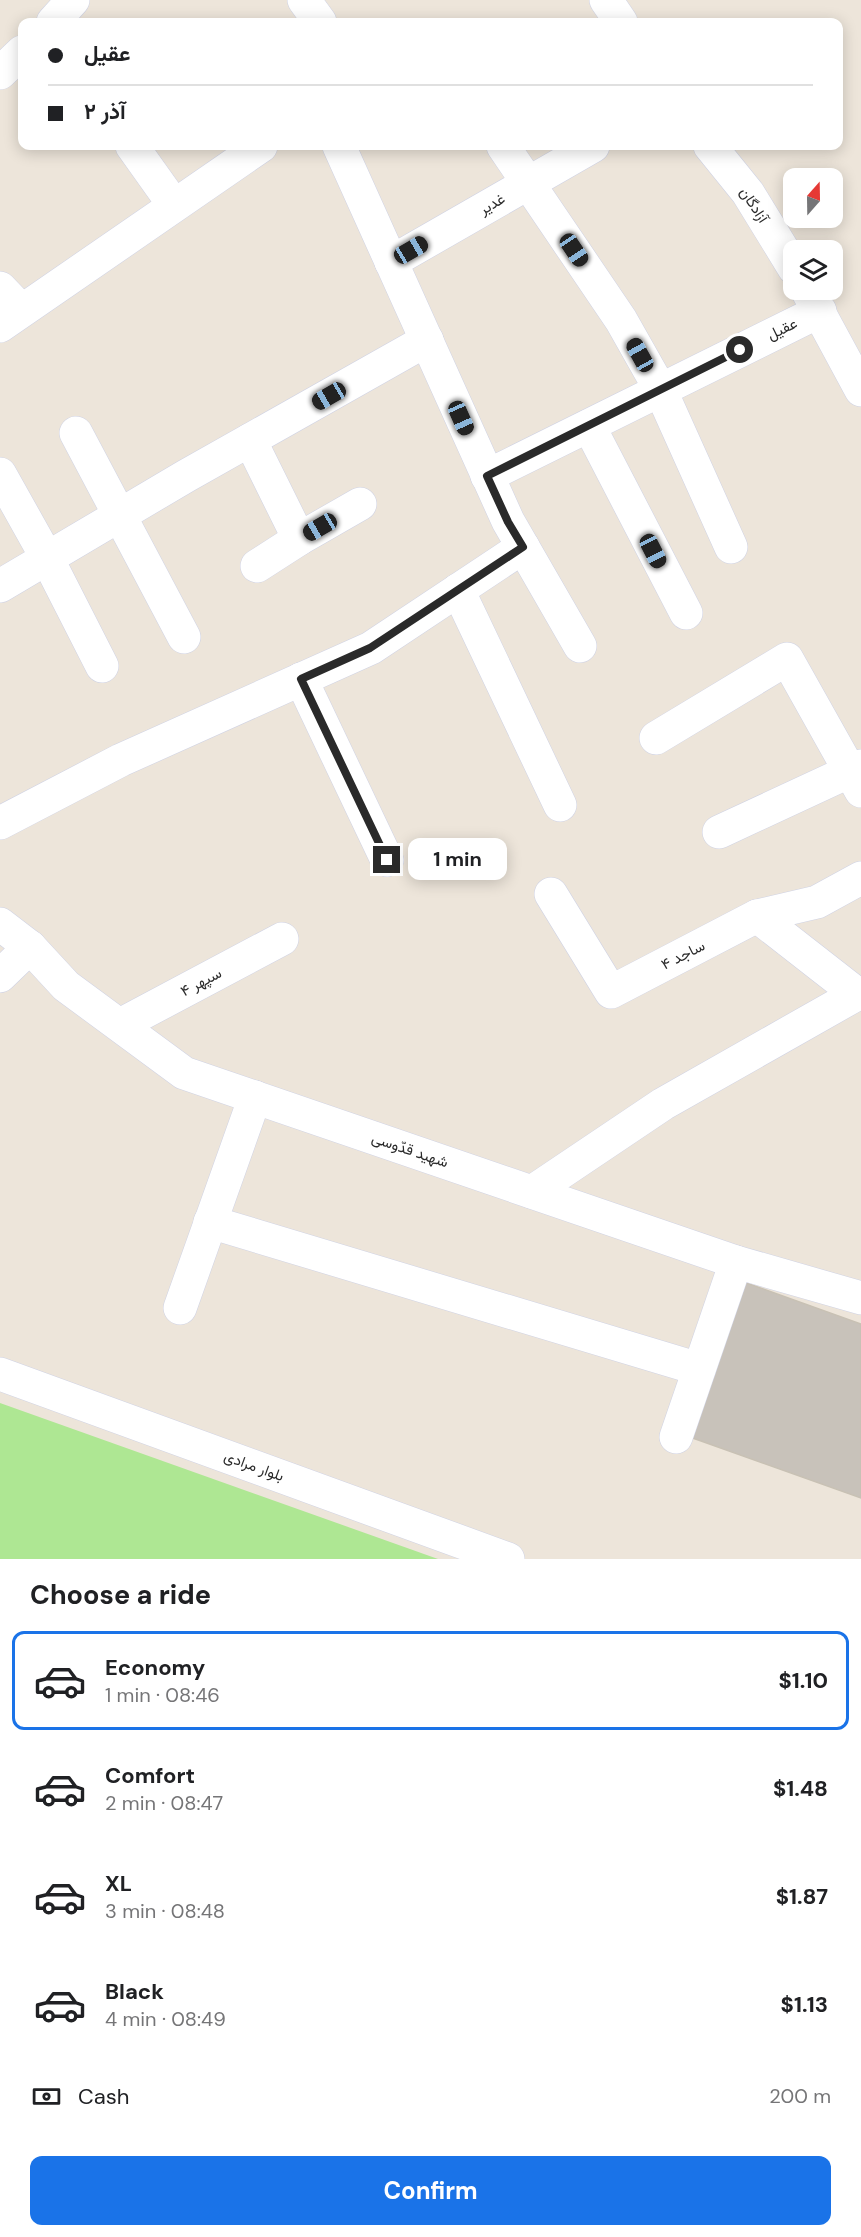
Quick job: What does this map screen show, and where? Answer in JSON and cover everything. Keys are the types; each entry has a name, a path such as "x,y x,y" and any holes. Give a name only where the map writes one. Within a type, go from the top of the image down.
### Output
{"street":[{"path":"57,18 73,0"},
{"path":"304,0 317,18"},
{"path":"606,0 618,18"},
{"path":"0,73 18,56"},
{"path":"135,150 174,205"},
{"path":"7,308 174,205 255,150"},
{"path":"341,150 508,522 580,646"},
{"path":"506,150 621,320 660,389 731,547"},
{"name":"غدیر","path":"391,262 585,150"},
{"name":"آزادگان","path":"713,150 748,193 783,250"},
{"path":"813,300 861,390"},
{"name":"عقیل","path":"487,476 660,389 813,300"},
{"path":"0,586 427,340"},
{"path":"589,426 686,614"},
{"path":"76,433 184,637"},
{"path":"250,440 299,539"},
{"path":"0,474 47,558 102,666"},
{"path":"257,566 360,504"},
{"path":"0,823 121,760 370,648 523,547"},
{"path":"458,590 560,806"},
{"path":"656,738 787,659 857,776 719,832"},
{"path":"301,679 387,860"},
{"name":"ساجد ۴","path":"551,894 611,992 757,916 817,902 861,878"},
{"path":"532,1192 663,1104 857,993 757,916"},
{"name":"شهید قدّوسی","path":"0,924 30,947 66,986 184,1072 736,1262 861,1298"},
{"name":"سپهر ۴","path":"120,1025 282,939"},
{"path":"0,976 30,947"},
{"path":"180,1308 255,1097"},
{"path":"210,1222 699,1369"},
{"path":"676,1437 736,1262"},
{"name":"بلوار مرادی","path":"0,1374 508,1559"}],"green space":[{"path":"0,1403 438,1559 0,1559"}],"building":[{"path":"741,1281 861,1324 861,1498 687,1436"}],"route":[{"path":"387,860 301,679 370,648 523,547 508,522 487,476 740,350"}]}
